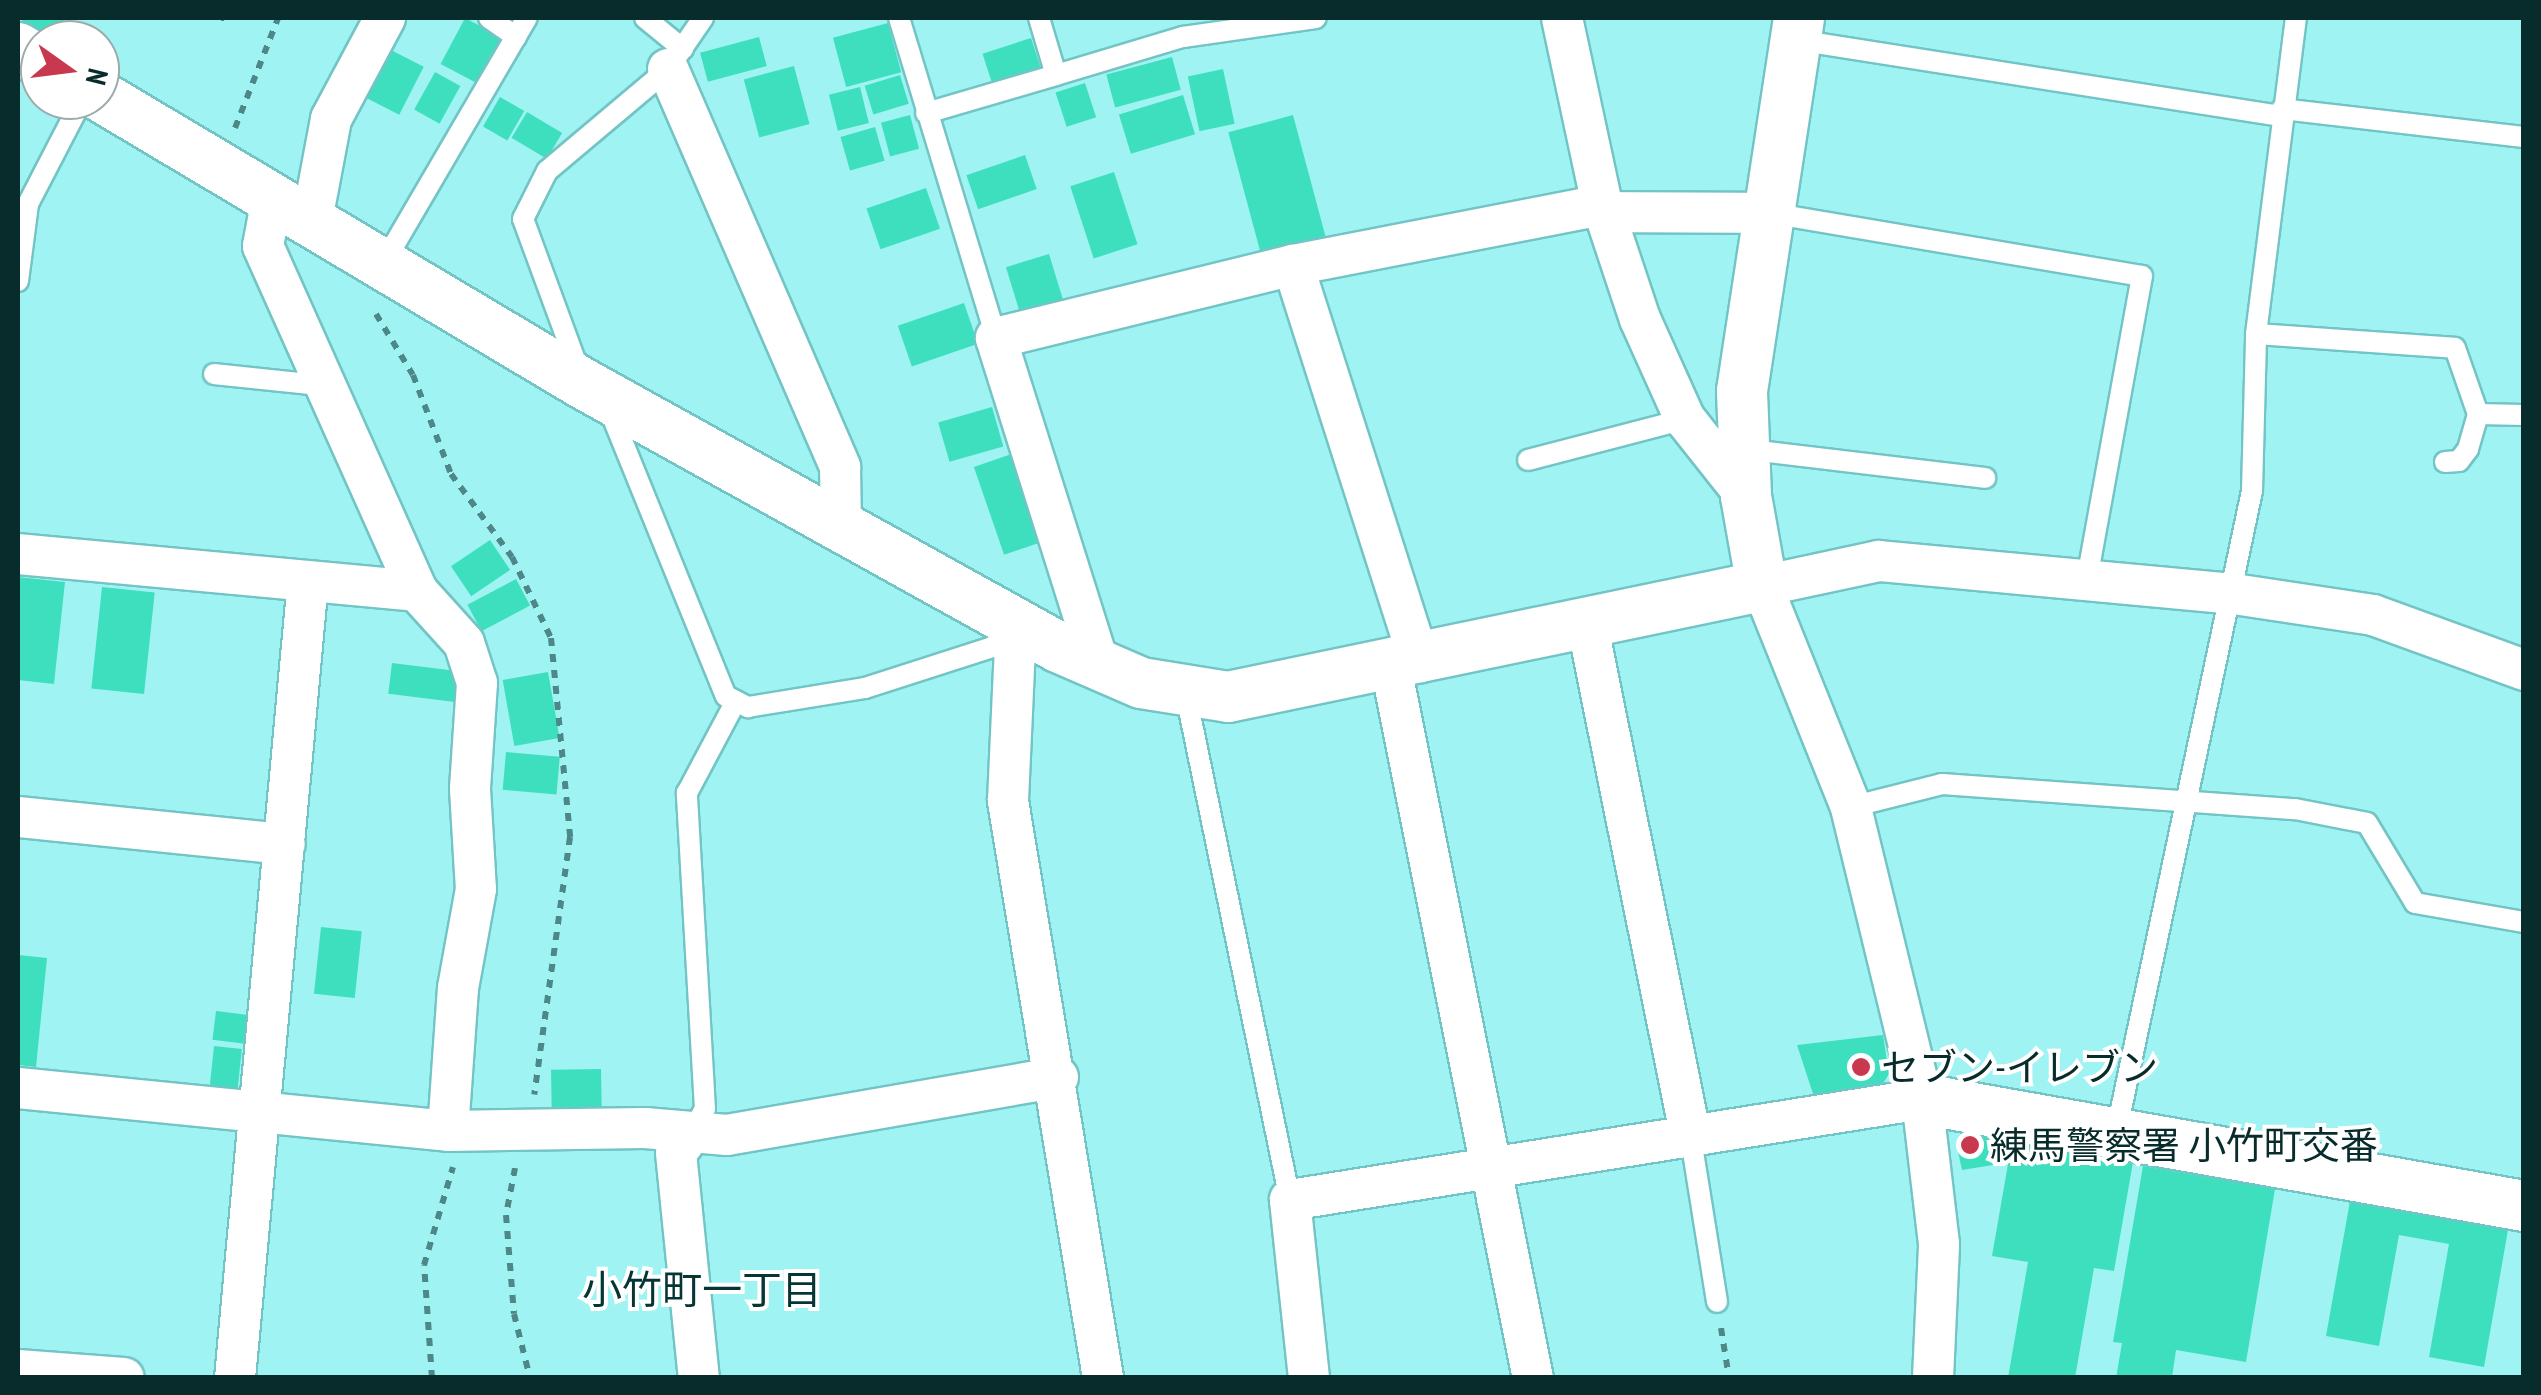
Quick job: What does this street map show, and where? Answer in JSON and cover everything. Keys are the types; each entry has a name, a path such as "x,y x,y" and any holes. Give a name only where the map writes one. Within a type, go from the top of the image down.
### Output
{"street":[{"path":"385,18 331,119 292,209 264,246 331,386 417,592 464,643 477,683 470,789 476,888 458,988 454,1132"},
{"path":"1562,18 1604,208 1685,419 1744,472"},
{"path":"1798,28 1770,213 1744,472 1762,586 1851,807 1922,1100 1938,1244 1933,1378"},
{"path":"676,59 840,467 841,526"},
{"path":"120,108 592,388 1016,624 1100,668 1186,695 1268,692 1588,628 1879,561 2234,594 2373,616 2524,670"},
{"path":"1100,668 996,338 1292,266 1604,208 1770,213"},
{"path":"1292,266 1406,664 1492,1164 1534,1378"},
{"path":"18,554 417,592"},
{"path":"235,1378 308,581"},
{"path":"1016,624 1008,801 1058,1077 1103,1378"},
{"path":"1588,628 1690,1132"},
{"path":"18,818 285,844"},
{"path":"18,1088 454,1132 727,1135 1058,1077"},
{"path":"1309,1378 1290,1200 1690,1132 1922,1100 2524,1206"},
{"path":"692,1132 676,1154 699,1378"},
{"path":"18,1370 124,1378"}],"lane":[{"path":"489,18 516,37"},
{"path":"383,264 527,18"},
{"path":"644,18 676,59"},
{"path":"702,18 676,59 546,170 523,219 726,696 748,707 865,688 992,647 1016,624"},
{"path":"900,18 996,338"},
{"path":"1038,18 1056,75"},
{"path":"926,114 1184,37 1316,18"},
{"path":"2116,1133 2234,594 2252,491 2256,334 2296,18"},
{"path":"1798,28 2282,113 2524,137"},
{"path":"18,281 28,204 72,120"},
{"path":"1770,213 2142,276 2087,580"},
{"path":"2256,334 2455,348 2478,414 2468,449 2460,461 2445,462"},
{"path":"214,374 331,386"},
{"path":"2478,414 2524,415"},
{"path":"1528,460 1685,419"},
{"path":"1744,472 1986,478"},
{"path":"1186,695 1290,1200"},
{"path":"692,1132 705,1109 687,793 736,701"},
{"path":"1851,807 1942,784 2190,799 2366,823 2415,903 2524,922"},
{"path":"1690,1132 1717,1302"}],"path":[{"path":"220,167 278,18"},
{"path":"432,1378 424,1265 454,1132"},
{"path":"522,1133 506,1215 514,1314 530,1378"},
{"path":"1717,1302 1729,1378"}],"building":[{"path":"18,18 66,18 65,20"},
{"path":"465,18 503,38 479,84 441,64"},
{"path":"888,23 901,72 846,87 833,38"},
{"path":"759,37 767,66 708,82 700,53"},
{"path":"1031,38 1042,72 994,88 982,54"},
{"path":"389,49 424,67 399,115 364,97"},
{"path":"1172,57 1181,90 1115,107 1106,75"},
{"path":"794,66 810,124 759,137 744,79"},
{"path":"1223,69 1235,124 1199,131 1188,76"},
{"path":"435,72 460,86 440,124 414,110"},
{"path":"900,75 909,104 873,115 865,86"},
{"path":"1085,83 1096,117 1067,127 1056,93"},
{"path":"860,87 869,123 838,131 829,95"},
{"path":"1183,95 1195,134 1131,154 1119,115"},
{"path":"500,97 524,111 507,140 483,126"},
{"path":"527,112 562,133 547,159 512,138"},
{"path":"910,115 919,149 890,157 881,123"},
{"path":"1293,115 1327,243 1262,260 1228,132"},
{"path":"875,127 885,161 850,171 840,137"},
{"path":"1025,155 1037,189 978,209 966,175"},
{"path":"1114,172 1137,244 1094,258 1070,186"},
{"path":"926,188 940,229 880,249 866,209"},
{"path":"1049,254 1064,303 1021,316 1006,267"},
{"path":"964,303 978,344 912,366 898,326"},
{"path":"992,407 1003,446 949,462 938,422"},
{"path":"1023,450 1053,538 1004,555 974,467"},
{"path":"490,540 510,570 471,596 451,566"},
{"path":"18,577 65,582 54,684 18,680"},
{"path":"516,579 530,605 482,631 467,605"},
{"path":"102,587 155,593 144,694 91,688"},
{"path":"392,663 459,671 455,702 388,694"},
{"path":"548,672 560,738 514,746 503,680"},
{"path":"506,752 560,757 556,795 503,790"},
{"path":"321,927 362,931 355,998 314,994"},
{"path":"18,955 47,958 36,1067 18,1065"},
{"path":"216,1011 249,1015 245,1044 212,1040"},
{"path":"1883,1035 1889,1074 1880,1088 1815,1100 1797,1045"},
{"path":"214,1046 242,1049 238,1090 210,1087"},
{"path":"601,1069 602,1113 552,1114 551,1070"},
{"path":"1965,1132 1989,1137 1993,1165 1962,1170 1957,1147"},
{"path":"2012,1141 2133,1162 2114,1271 2094,1268 2075,1378 2008,1378 2028,1262 1992,1256"},
{"path":"2143,1166 2275,1189 2246,1362 2176,1350 2172,1378 2116,1378 2122,1343 2113,1342"},
{"path":"2350,1201 2508,1230 2484,1367 2429,1357 2449,1244 2399,1235 2379,1346 2326,1336"}],"place":[{"name":"セブン-イレブン","path":"1861,1067"},
{"name":"練馬警察署 小竹町交番","path":"1970,1145"}],"district":[{"name":"小竹町一丁目","path":"702,1289"}]}
